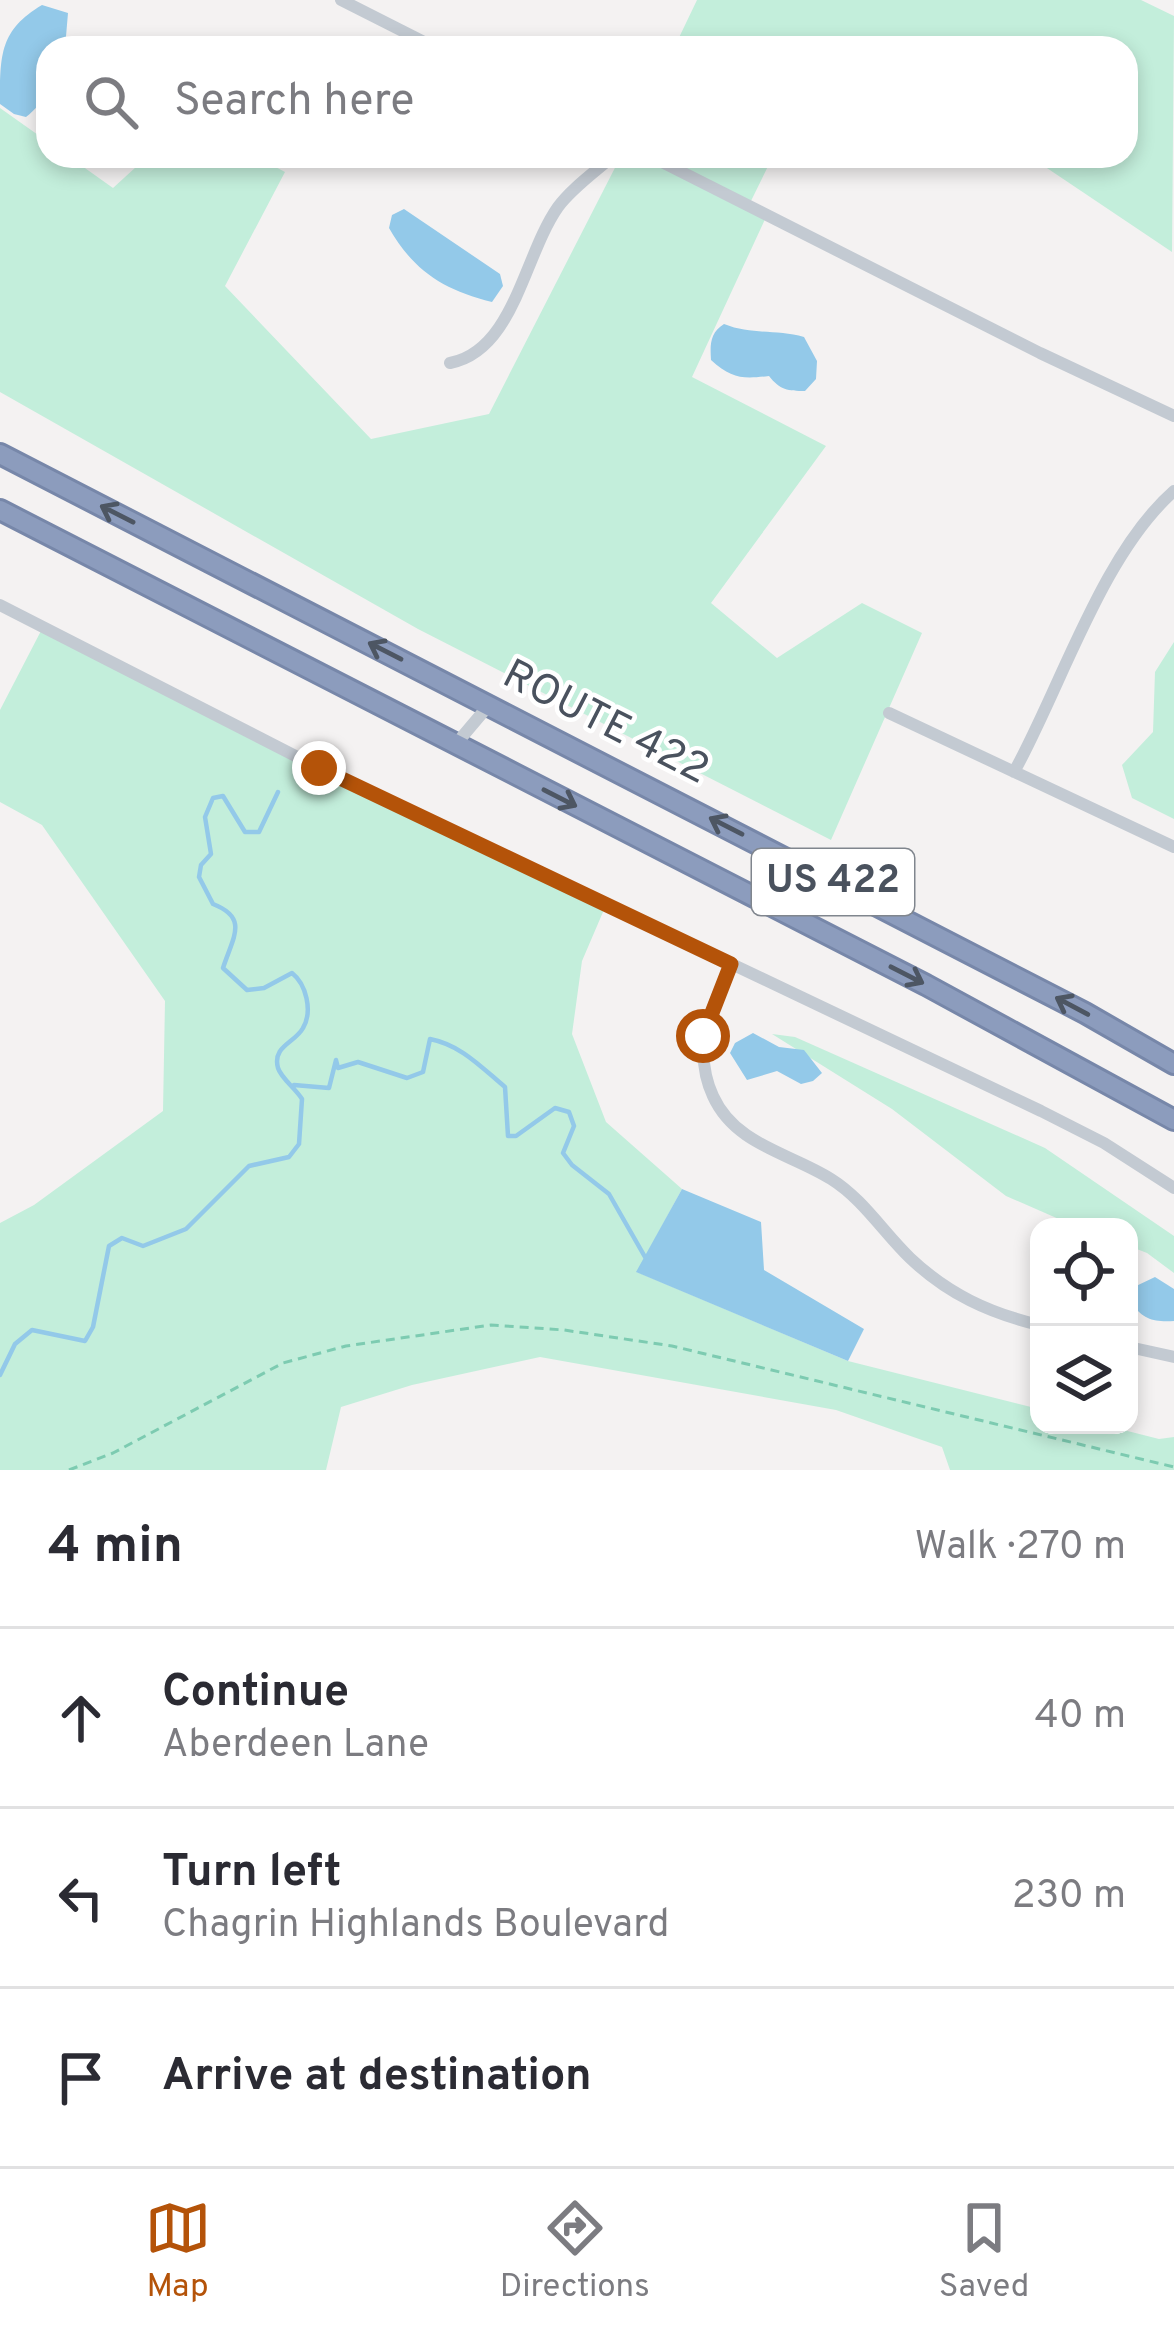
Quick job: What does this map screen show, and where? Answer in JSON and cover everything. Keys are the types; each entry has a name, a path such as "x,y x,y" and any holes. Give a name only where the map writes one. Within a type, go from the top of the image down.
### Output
{"highway":[{"name":"ROUTE 422","path":"0,454 1085,1013 1174,1064"},
{"name":"ROUTE 422","path":"0,510 945,995 1174,1120"}],"street":[{"path":"341,0 412,36"},
{"path":"450,363 470,359 485,346 556,210 600,168"},
{"path":"674,168 1174,416"},
{"path":"1014,772 1125,547 1152,510 1174,490"},
{"path":"0,604 340,778 1104,1143 1174,1189"},
{"path":"456,745 489,705"},
{"path":"889,712 1174,847"},
{"path":"731,964 703,1036 703,1063 713,1097 732,1124 758,1143 832,1179 944,1286 998,1315 1030,1323"},
{"path":"1138,1349 1174,1357"}],"path":[{"path":"69,1470 113,1453 283,1363 346,1346 491,1325 672,1346 1174,1467"}],"green space":[{"path":"697,0 1141,0 1174,16 1172,252 1047,168 1138,168 1138,36 680,36"},
{"path":"0,108 36,134 36,168 85,168 113,188 135,168 278,168 285,172 225,286 371,439 489,414 615,168 767,168 749,205 767,215 692,377 826,446 711,603 777,658 862,603 922,633 831,840 418,629 0,392"},
{"path":"43,627 606,905 582,961 572,1034 606,1122 682,1189 637,1272 848,1361 1030,1407 1030,1434 1174,1437 1174,1470 950,1470 942,1447 836,1410 540,1357 412,1385 341,1407 326,1470 0,1470 0,1223 34,1205 163,1111 165,1001 42,825 0,802 0,710"},
{"path":"1174,642 1174,819 1132,798 1122,765 1153,732 1155,672"},
{"path":"772,1034 795,1037 1045,1148 1174,1236 1174,1273 1138,1250 1138,1218 1056,1218 1006,1196 892,1109"}],"water":[{"path":"42,5 68,13 66,36 36,36 36,107 26,117 0,104 5,45 28,14"},
{"path":"404,209 500,274 503,286 492,302 444,284 408,256 389,228 392,215"},
{"path":"724,324 804,337 817,361 816,379 805,391 794,391 769,376 745,377 725,371 711,360 713,335"},
{"path":"753,1033 779,1047 804,1050 822,1073 801,1084 777,1071 747,1080 730,1053 735,1043"},
{"path":"682,1189 761,1222 764,1270 864,1329 848,1361 636,1272"},
{"path":"1155,1277 1174,1289 1174,1321 1141,1314 1138,1285"}],"waterway":[{"path":"0,1375 15,1344 32,1330 85,1341 93,1327 109,1246 122,1238 143,1246 186,1229 249,1166 289,1157 299,1144 302,1099 277,1061 306,1021 304,991 292,973 264,988 247,990 223,968 235,922 213,904 199,877 201,865 211,854 205,817 213,798 223,796 245,832 259,832 278,792"},
{"path":"294,1085 329,1088 336,1060 338,1068 358,1062 407,1078 423,1072 430,1039 451,1046 505,1087 508,1136 516,1136 555,1108 569,1112 574,1126 563,1153 609,1194 645,1257"}],"route":[{"path":"319,768 731,964 703,1036"}]}
